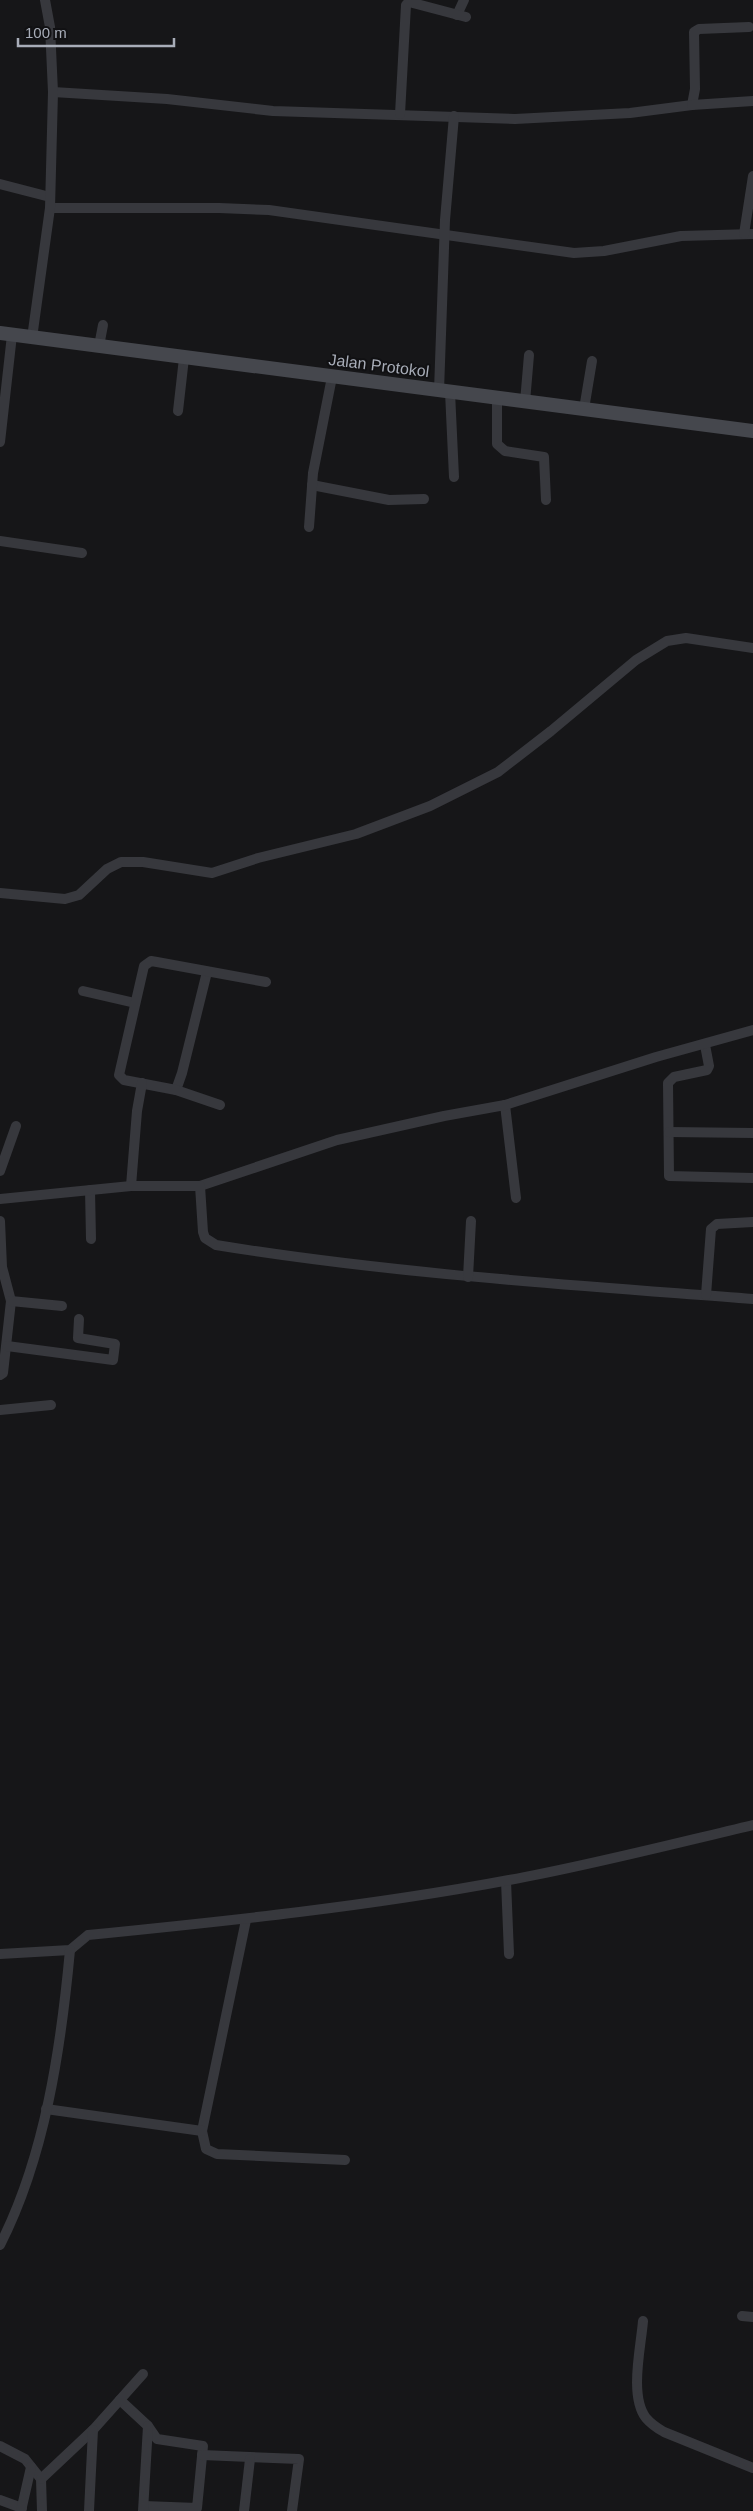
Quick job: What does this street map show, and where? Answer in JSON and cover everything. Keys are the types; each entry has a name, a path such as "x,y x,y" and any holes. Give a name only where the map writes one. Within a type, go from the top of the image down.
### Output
{"street":[{"path":"32,338 50,208 53,92 50,27 45,0"},
{"path":"400,114 406,5 409,2 461,16 464,0"},
{"path":"692,105 695,89 694,32 699,29 749,27"},
{"path":"53,92 168,99 273,111 515,119 630,113 692,105 753,101"},
{"path":"454,116 444,234 444,392 454,477"},
{"path":"50,208 219,208 269,210 582,253 604,252 681,236 748,234 753,176"},
{"path":"0,184 50,196"},
{"path":"99,346 103,325"},
{"path":"0,442 6,334"},
{"name":"Jalan Protokol","path":"6,334 753,431"},
{"path":"525,402 529,354"},
{"path":"178,411 184,358"},
{"path":"584,409 592,361"},
{"path":"309,527 312,485 332,377"},
{"path":"496,398 496,444 505,451 544,457 546,500"},
{"path":"312,485 389,500 424,499"},
{"path":"0,541 82,552"},
{"path":"0,893 65,899 79,896 107,869 121,862 144,862 212,873 258,858 356,834 430,806 498,772 551,731 636,660 667,641 686,638 753,648"},
{"path":"220,1105 176,1090 124,1080 119,1075 141,973 147,962 157,962 266,982"},
{"path":"176,1090 207,972"},
{"path":"83,991 135,1003"},
{"path":"0,1199 131,1186 200,1186 337,1140 505,1104 656,1057 705,1045 753,1030"},
{"path":"705,1045 709,1066 706,1070 674,1077 668,1083 668,1176 753,1178"},
{"path":"131,1186 137,1111 142,1083"},
{"path":"505,1104 516,1198"},
{"path":"0,1171 16,1126"},
{"path":"668,1132 753,1133"},
{"path":"200,1186 203,1232 205,1238 216,1245 343,1264 468,1277 753,1299"},
{"path":"90,1190 91,1239"},
{"path":"0,1220 2,1267 11,1301 4,1333 6,1346 3,1373 0,1375"},
{"path":"468,1277 471,1221"},
{"path":"706,1295 711,1229 717,1224 753,1222"},
{"path":"11,1301 62,1306"},
{"path":"75,1355 80,1319"},
{"path":"6,1346 113,1360 114,1344 78,1338"},
{"path":"0,1410 51,1406"},
{"path":"0,1954 70,1950 88,1935 246,1920 506,1881 753,1825"},
{"path":"506,1881 509,1954"},
{"path":"246,1920 202,2130 206,2149 211,2153 345,2160"},
{"path":"0,2245 23,2194 46,2109 66,1998 70,1950"},
{"path":"46,2109 202,2130"},
{"path":"742,2316 753,2318"},
{"path":"644,2321 637,2396 644,2416 651,2424 681,2440 753,2468"},
{"path":"42,2479 93,2430 143,2374"},
{"path":"120,2400 148,2426 158,2439 203,2446 197,2508 144,2508 148,2426"},
{"path":"89,2511 93,2430"},
{"path":"0,2446 15,2452 42,2479 42,2511"},
{"path":"202,2455 250,2459 299,2460 292,2511"},
{"path":"244,2511 250,2459"},
{"path":"0,2500 22,2510 31,2467"}]}
